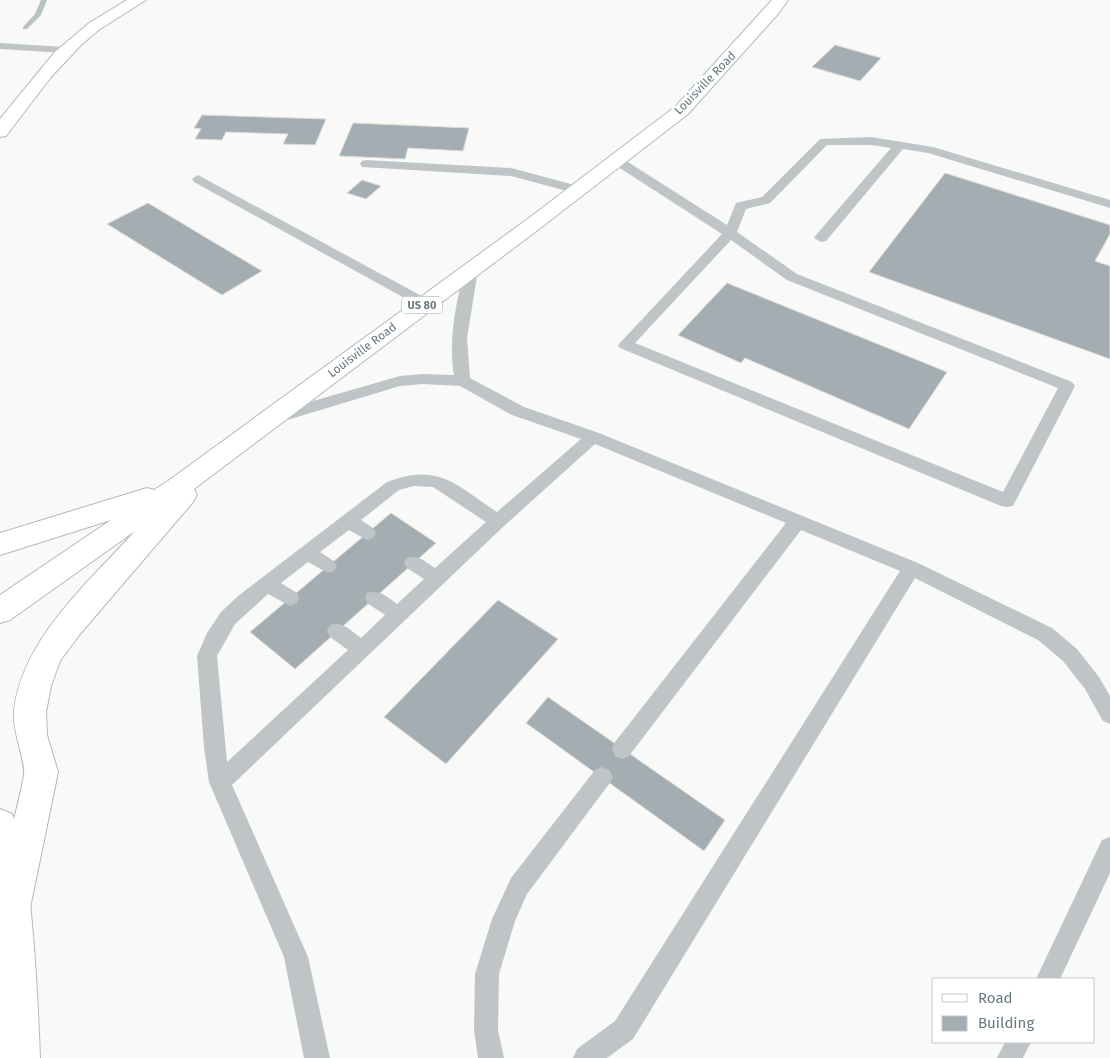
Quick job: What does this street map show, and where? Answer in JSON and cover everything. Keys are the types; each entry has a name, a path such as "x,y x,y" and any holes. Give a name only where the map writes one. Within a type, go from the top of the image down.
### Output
{"main road":[{"path":"0,132 47,69 65,50 90,28 138,0"},
{"name":"Louisville Road","path":"0,611 177,488 578,190 682,110 779,3"},
{"path":"12,908 41,772 31,735 30,712 34,686 48,655 69,625 218,456"},
{"path":"0,544 177,488"},
{"path":"0,826 7,858 12,908 9,984 20,1058"}],"lane":[{"path":"0,46 65,50"},
{"path":"616,160 730,233 792,277 1066,386 1007,501 625,345 730,233 741,206 766,200 824,142 871,141 929,150 1110,204"},
{"path":"821,238 900,145"},
{"path":"366,164 511,172 578,190"},
{"path":"198,179 424,303"},
{"path":"463,381 458,358 459,325 470,270"},
{"path":"265,421 400,381 463,381 518,411 593,437 912,568 1045,634 1070,655 1092,683 1110,715"},
{"path":"220,782 498,521 593,437"},
{"path":"317,1058 296,957 220,782 214,746 207,656 214,639 228,618 267,584 393,486 408,480 425,479 436,481 498,521"},
{"path":"622,748 798,520"},
{"path":"348,521 367,533"},
{"path":"307,553 328,566"},
{"path":"413,563 437,579"},
{"path":"586,1058 624,1030 912,568"},
{"path":"267,584 290,598"},
{"path":"374,598 399,615"},
{"path":"337,631 362,649"},
{"path":"491,1058 486,1030 487,974 504,919 519,886 602,777"},
{"path":"1048,978 1110,848"},
{"path":"1010,1058 1018,1043"}],"building":[{"path":"835,45 881,58 860,81 812,67"},
{"path":"202,115 326,119 315,145 283,144 288,134 226,132 222,140 195,139 201,129 194,128"},
{"path":"353,123 469,128 463,151 408,148 405,159 339,156"},
{"path":"945,173 1110,225 1110,234 1095,261 1110,266 1110,359 869,272"},
{"path":"362,180 381,186 366,199 347,193"},
{"path":"148,203 262,271 222,295 107,224"},
{"path":"727,283 947,372 909,429 745,358 741,363 678,335"},
{"path":"391,513 436,543 295,669 250,632"},
{"path":"498,600 558,639 446,764 384,717"},
{"path":"548,697 725,820 704,851 526,723"}],"waterway":[{"path":"25,28 38,15 44,0"}]}
